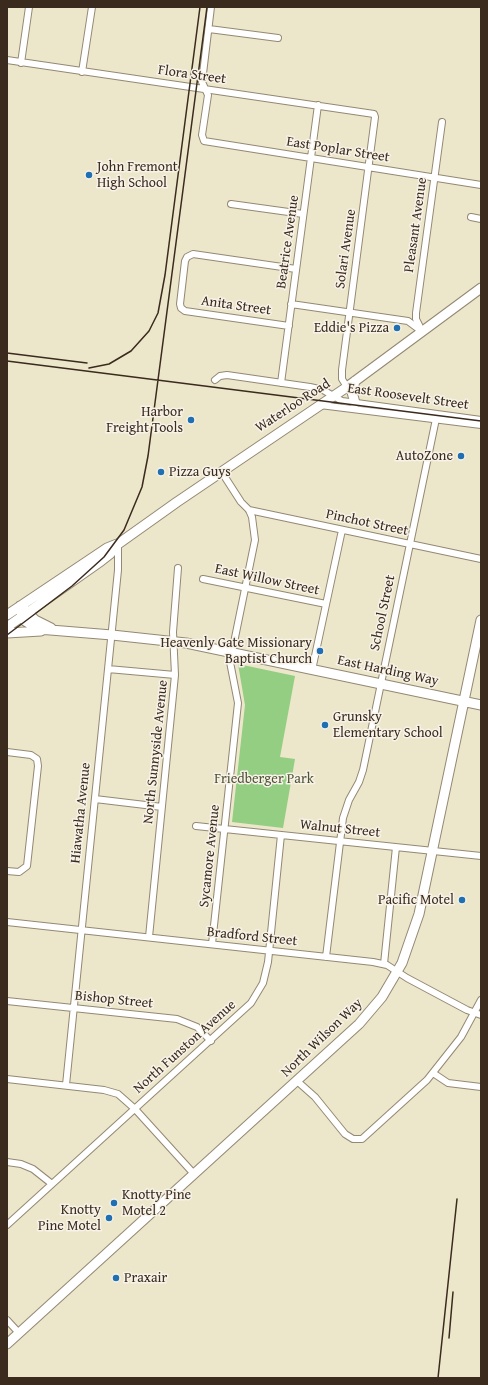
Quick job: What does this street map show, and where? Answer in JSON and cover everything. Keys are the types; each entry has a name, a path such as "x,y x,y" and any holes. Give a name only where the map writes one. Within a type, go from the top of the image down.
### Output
{"main road":[{"name":"Waterloo Road","path":"7,615 107,548 118,544 221,471 334,396 481,288"},
{"path":"355,380 352,392 356,403"},
{"name":"Waterloo Road","path":"7,627 110,554 118,544"},
{"path":"20,606 25,615"},
{"name":"East Harding Way","path":"25,615 33,627 48,630 174,641 481,705"},
{"name":"North Wilson Way","path":"7,1344 359,1024 378,1002 397,972 409,946 415,928 481,620"},
{"path":"7,633 18,631 32,633 48,630"}],"street":[{"path":"21,63 29,7"},
{"path":"82,72 92,7"},
{"path":"205,89 202,82 211,7"},
{"path":"209,29 278,38"},
{"name":"Flora Street","path":"7,60 374,114"},
{"name":"East Poplar Street","path":"205,89 208,95 202,138 208,143 369,166 481,185"},
{"name":"Beatrice Avenue","path":"281,383 318,105"},
{"name":"Solari Avenue","path":"347,387 342,379 342,370 369,166 374,114"},
{"name":"Pleasant Avenue","path":"422,331 416,319 416,313 442,122"},
{"path":"231,204 303,214"},
{"path":"471,217 481,220"},
{"name":"Anita Street","path":"289,326 184,311 180,304 187,257 193,254 296,269"},
{"path":"291,304 408,322 422,331"},
{"name":"East Roosevelt Street","path":"215,380 220,376 227,375 323,390 342,401 481,425"},
{"name":"East Roosevelt Street","path":"319,405 481,420"},
{"name":"School Street","path":"326,957 344,812 361,776 436,417"},
{"name":"Sycamore Avenue","path":"212,944 238,703 230,664 255,540 252,517 249,510 241,502 221,471"},
{"name":"Pinchot Street","path":"249,510 481,559"},
{"path":"312,670 342,530"},
{"name":"Hiawatha Avenue","path":"66,1085 94,799 112,635 118,570 118,544"},
{"name":"North Sunnyside Avenue","path":"149,937 176,675 174,641 178,568"},
{"name":"East Willow Street","path":"203,579 326,604"},
{"path":"108,668 176,675"},
{"path":"7,871 19,872 27,866 38,766 37,760 33,756 10,752"},
{"path":"94,799 162,807"},
{"name":"Walnut Street","path":"196,826 481,856"},
{"name":"North Funston Avenue","path":"7,1225 244,1011 260,990 266,975 270,951 281,835"},
{"path":"384,964 396,847"},
{"name":"Bradford Street","path":"7,922 384,964 478,1014"},
{"name":"Bishop Street","path":"7,1000 177,1019 197,1027 211,1041"},
{"path":"297,1081 315,1097 345,1134 353,1139 362,1138 412,1095 433,1073 478,1014 481,1000"},
{"path":"433,1073 448,1083 481,1087"},
{"path":"7,1079 66,1085 113,1092 125,1099 135,1109 194,1174"},
{"path":"7,1162 20,1164 33,1169 52,1184"},
{"path":"7,1320 19,1333"}],"green space":[{"name":"Friedberger Park","path":"238,664 295,676 280,757 295,759 283,828 232,822 245,705"}],"railway":[{"path":"89,368 109,364 131,351 149,331 158,313 165,275 200,7"},
{"path":"7,635 72,586 104,557 124,530 142,487 148,456 207,7"},
{"path":"7,353 87,363"},
{"path":"7,361 481,421"},
{"path":"438,1378 457,1199"},
{"path":"449,1338 453,1292"}],"place":[{"name":"John Fremont High School","path":"89,175"},
{"name":"Eddie's Pizza","path":"397,328"},
{"name":"Harbor Freight Tools","path":"191,420"},
{"name":"AutoZone","path":"461,456"},
{"name":"Pizza Guys","path":"161,472"},
{"name":"Heavenly Gate Missionary Baptist Church","path":"320,651"},
{"name":"Grunsky Elementary School","path":"325,725"},
{"name":"Pacific Motel","path":"462,900"},
{"name":"Knotty Pine Motel 2","path":"114,1203"},
{"name":"Knotty Pine Motel","path":"109,1218"},
{"name":"Praxair","path":"116,1278"}]}
